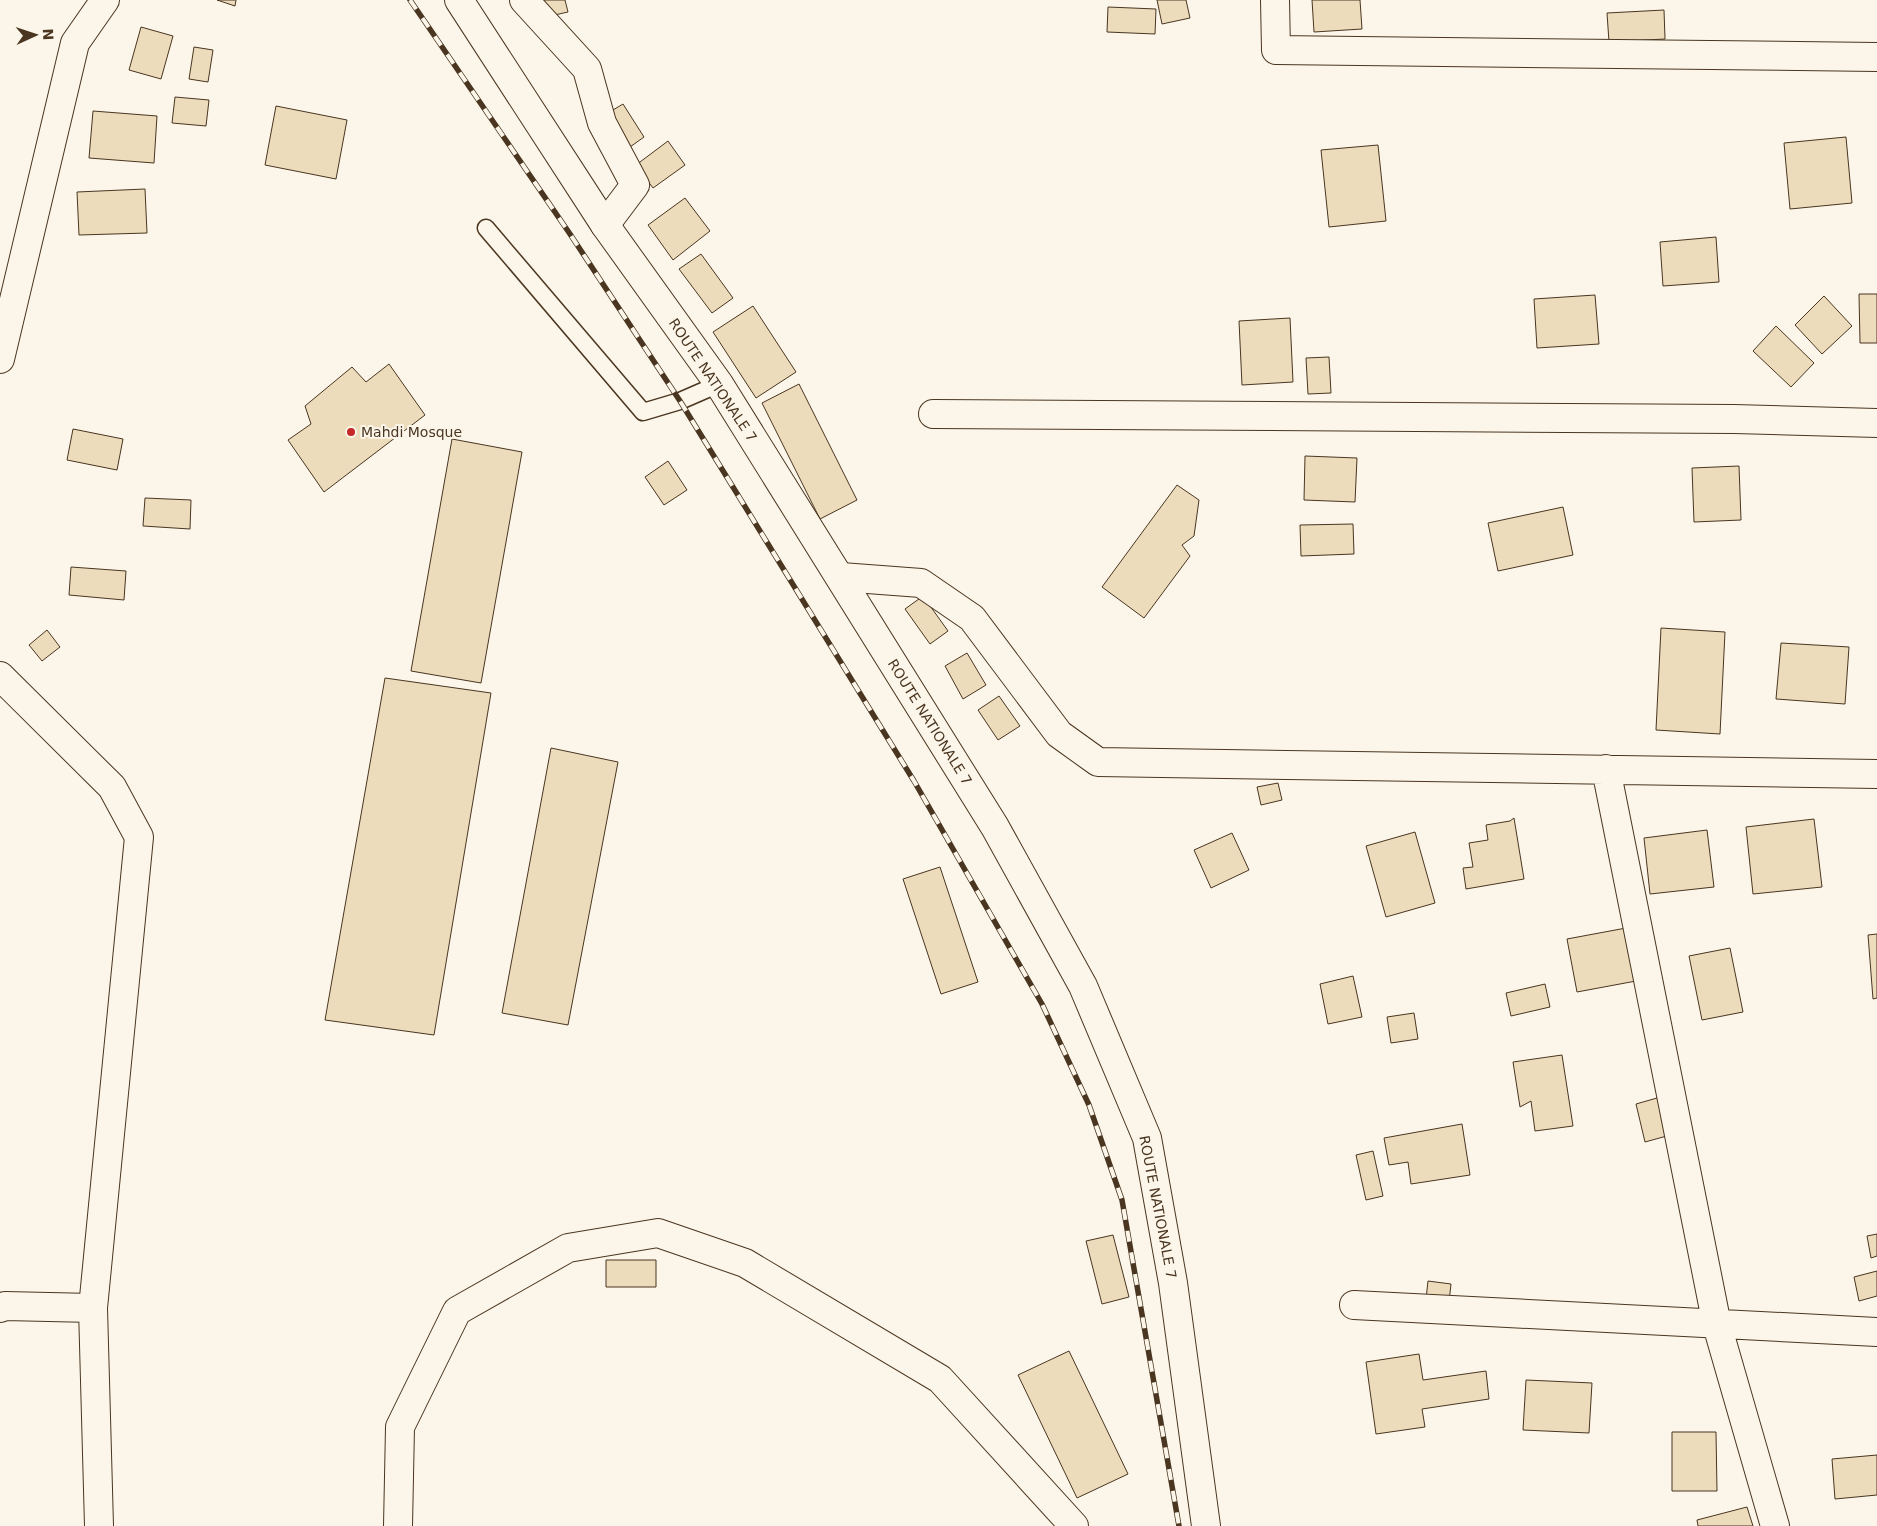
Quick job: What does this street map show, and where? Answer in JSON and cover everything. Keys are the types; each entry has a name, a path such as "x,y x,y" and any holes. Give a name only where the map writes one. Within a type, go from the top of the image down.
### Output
{"street":[{"path":"0,359 75,43 105,0"},
{"name":"ROUTE NATIONALE 7","path":"459,0 605,225 719,384 995,827 1083,986 1147,1138 1172,1283 1206,1526"},
{"path":"524,0 587,70 602,123 635,184 605,225"},
{"path":"1274,0 1276,50 1877,57"},
{"path":"933,414 1724,418 1877,423"},
{"path":"840,577 921,583 972,618 1059,734 1098,762 1877,774"},
{"path":"0,676 112,787 139,837 93,1308 99,1526"},
{"path":"1606,769 1717,1324 1776,1526"},
{"path":"398,1526 400,1427 457,1311 568,1248 658,1233 745,1263 940,1379 1074,1526"},
{"path":"1354,1305 1877,1332"},
{"path":"0,1308 5,1306 93,1308"}],"lane":[{"path":"486,228 643,412 680,401 719,384"}],"building":[{"path":"217,0 236,0 235,6"},
{"path":"540,0 565,0 568,12 550,16"},
{"path":"1157,0 1186,0 1190,18 1162,24"},
{"path":"1312,0 1360,0 1362,29 1314,32"},
{"path":"1108,7 1156,9 1155,34 1107,32"},
{"path":"1664,10 1665,39 1609,42 1607,13"},
{"path":"141,27 173,36 161,79 129,70"},
{"path":"194,47 213,50 208,82 189,79"},
{"path":"175,97 209,100 206,126 172,123"},
{"path":"623,104 644,137 630,147 608,113"},
{"path":"276,106 347,120 336,179 265,165"},
{"path":"93,111 157,116 154,163 89,158"},
{"path":"1846,137 1852,203 1790,209 1784,143"},
{"path":"668,141 685,165 653,188 636,165"},
{"path":"1378,145 1386,221 1329,227 1321,150"},
{"path":"145,189 147,233 79,235 77,192"},
{"path":"685,198 710,231 673,260 648,225"},
{"path":"1716,237 1719,282 1663,286 1660,242"},
{"path":"701,254 733,298 712,313 679,269"},
{"path":"1859,294 1877,294 1877,343 1860,343"},
{"path":"1595,295 1599,344 1537,348 1534,299"},
{"path":"1824,296 1852,326 1822,354 1795,325"},
{"path":"753,306 796,372 756,398 713,332"},
{"path":"1290,318 1293,382 1242,385 1239,321"},
{"path":"1776,326 1814,363 1791,387 1753,351"},
{"path":"1329,357 1331,393 1308,394 1306,358"},
{"name":"Mahdi Mosque","path":"389,364 425,415 324,492 288,440 311,424 305,406 352,367 366,382"},
{"path":"799,384 857,500 820,519 762,403"},
{"path":"73,429 123,439 117,470 67,460"},
{"path":"452,439 522,452 481,683 411,671"},
{"path":"1305,456 1357,458 1355,502 1304,500"},
{"path":"668,461 687,490 664,505 645,477"},
{"path":"1739,466 1741,520 1694,522 1692,468"},
{"path":"1177,485 1199,500 1194,536 1182,545 1190,556 1144,618 1102,587"},
{"path":"145,498 191,500 190,529 143,526"},
{"path":"1563,507 1573,555 1498,571 1488,523"},
{"path":"1353,524 1354,554 1301,556 1300,525"},
{"path":"71,567 126,571 124,600 69,595"},
{"path":"923,596 948,631 930,644 905,609"},
{"path":"1661,628 1725,632 1720,734 1656,730"},
{"path":"47,630 60,647 42,661 29,645"},
{"path":"1781,643 1849,647 1845,704 1776,699"},
{"path":"967,653 986,685 963,699 945,666"},
{"path":"385,678 491,693 434,1035 325,1020"},
{"path":"999,696 1020,726 998,740 978,710"},
{"path":"551,748 618,762 568,1025 502,1013"},
{"path":"1278,783 1282,800 1261,805 1257,787"},
{"path":"1514,818 1524,879 1466,889 1463,868 1473,867 1469,843 1488,840 1486,825 1510,821"},
{"path":"1814,819 1822,887 1753,894 1746,827"},
{"path":"1707,830 1714,887 1650,894 1644,838"},
{"path":"1415,832 1435,903 1386,917 1366,846"},
{"path":"1232,833 1249,870 1211,888 1194,850"},
{"path":"940,867 978,982 941,994 903,879"},
{"path":"1626,928 1636,981 1577,992 1567,939"},
{"path":"1877,934 1877,998 1873,999 1868,935"},
{"path":"1730,948 1743,1012 1702,1020 1689,956"},
{"path":"1353,976 1362,1017 1328,1024 1320,984"},
{"path":"1545,984 1550,1007 1511,1016 1506,993"},
{"path":"1414,1013 1418,1039 1391,1043 1387,1017"},
{"path":"1562,1055 1573,1126 1535,1131 1531,1101 1520,1107 1513,1062"},
{"path":"1664,1096 1674,1134 1645,1142 1636,1104"},
{"path":"1462,1124 1470,1175 1411,1184 1408,1162 1389,1165 1384,1138"},
{"path":"1373,1151 1383,1196 1366,1200 1356,1155"},
{"path":"1877,1234 1877,1256 1871,1258 1867,1236"},
{"path":"1113,1235 1129,1297 1102,1304 1086,1241"},
{"path":"606,1260 656,1260 656,1287 606,1287"},
{"path":"1877,1271 1877,1296 1859,1301 1854,1277"},
{"path":"1428,1281 1451,1284 1449,1302 1426,1299"},
{"path":"1069,1351 1128,1474 1077,1498 1018,1375"},
{"path":"1419,1354 1423,1380 1486,1371 1489,1399 1422,1409 1425,1427 1376,1434 1366,1362"},
{"path":"1526,1380 1592,1383 1589,1433 1523,1430"},
{"path":"1672,1432 1716,1432 1717,1491 1672,1491"},
{"path":"1877,1455 1877,1495 1835,1499 1832,1459"},
{"path":"1747,1507 1753,1526 1698,1526 1697,1520"}],"railway":[{"path":"410,0 570,234 680,401 914,781 1042,1004 1089,1105 1122,1200 1179,1526"}],"place":[{"name":"Mahdi Mosque","path":"351,432"}]}
